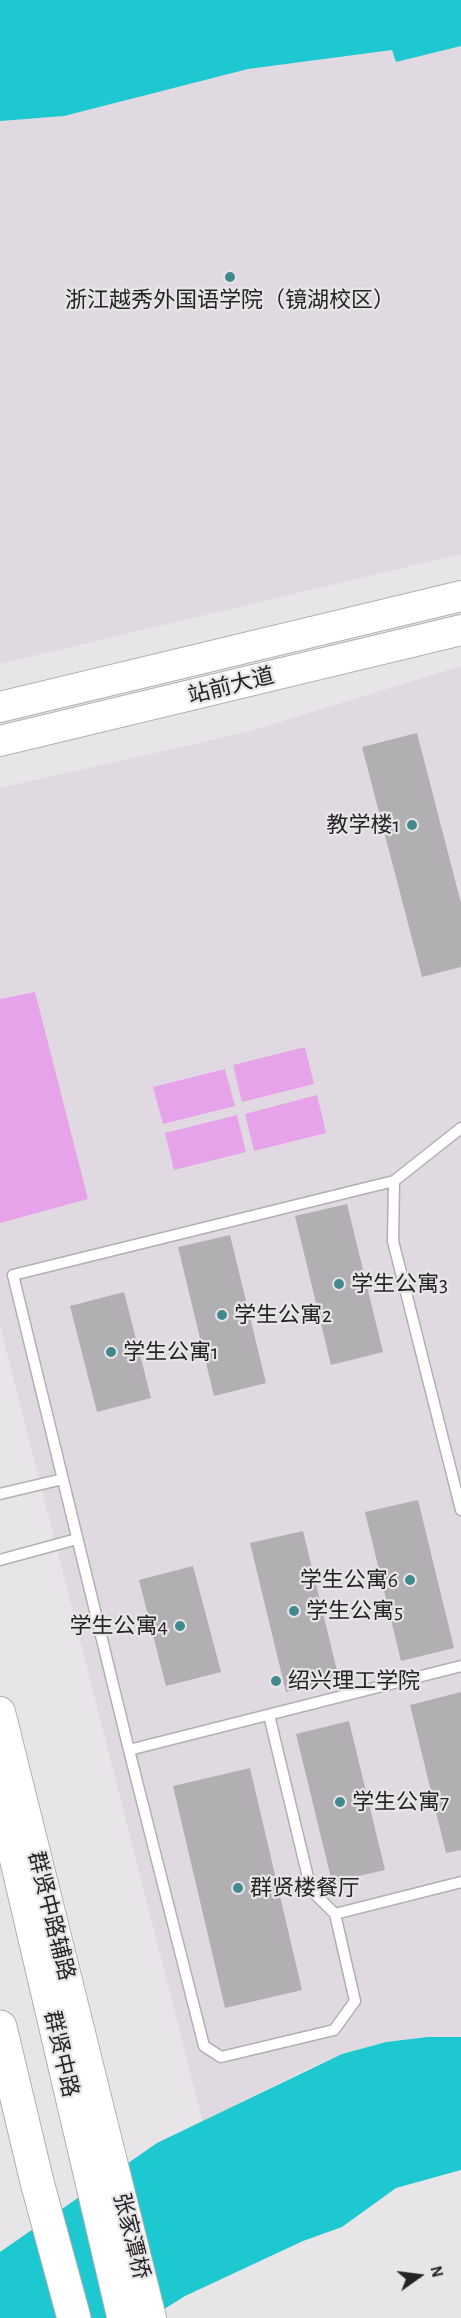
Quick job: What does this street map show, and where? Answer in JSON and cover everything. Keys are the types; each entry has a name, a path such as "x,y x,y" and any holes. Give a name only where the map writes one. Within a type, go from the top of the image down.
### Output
{"main road":[{"name":"站前大道","path":"0,707 461,596"},
{"name":"站前大道","path":"0,741 461,630"},
{"name":"群贤中路辅路","path":"0,1712 98,2155"},
{"name":"群贤中路","path":"0,1790 98,2155 124,2318"},
{"path":"0,2027 37,2182 74,2318"},
{"name":"张家潭桥","path":"98,2155 152,2318"}],"lane":[{"path":"268,1715 311,1890 335,1914 355,2001 334,2030 221,2057 204,2046 13,1275 394,1180 461,1128"},
{"path":"394,1180 393,1240 461,1510"},
{"path":"0,1494 63,1479"},
{"path":"0,1560 77,1539"},
{"path":"129,1750 461,1666"},
{"path":"335,1914 461,1882"}],"shaded area":[{"name":"浙江越秀外国语学院（镜湖校区）","path":"0,0 461,0 461,554 0,664"},
{"name":"绍兴理工学院","path":"461,666 461,2037 386,2042 342,2054 298,2073 203,2123 0,1326 0,788 247,732"},
{"path":"35,992 88,1199 0,1223 0,999"},
{"path":"305,1047 314,1084 242,1102 233,1065"},
{"path":"225,1069 235,1106 163,1124 153,1087"},
{"path":"317,1095 326,1133 254,1151 245,1114"},
{"path":"237,1115 246,1152 174,1170 165,1133"}],"water":[{"path":"0,0 461,0 461,46 396,62 392,50 248,69 64,116 0,121"},
{"path":"428,2037 461,2037 461,2170 396,2188 342,2227 303,2241 185,2296 150,2318 0,2318 0,2252 157,2143 342,2054 386,2042"}],"building":[{"name":"教学楼1","path":"417,733 461,903 461,967 422,977 362,747"},
{"name":"学生公寓3","path":"347,1204 383,1352 331,1365 295,1216"},
{"name":"学生公寓2","path":"230,1235 266,1383 214,1396 178,1247"},
{"name":"学生公寓1","path":"124,1292 151,1398 97,1412 70,1306"},
{"name":"学生公寓6","path":"418,1500 454,1648 401,1661 365,1512"},
{"name":"学生公寓5","path":"303,1531 339,1679 286,1692 250,1543"},
{"name":"学生公寓4","path":"193,1566 221,1672 166,1686 139,1580"},
{"path":"461,1692 461,1850 446,1853 410,1705"},
{"name":"学生公寓7","path":"349,1721 385,1870 332,1882 296,1734"},
{"name":"群贤楼餐厅","path":"250,1768 302,1990 225,2008 173,1786"}],"place":[{"name":"浙江越秀外国语学院（镜湖校区）","path":"230,277"},
{"name":"教学楼1","path":"412,825"},
{"name":"学生公寓3","path":"339,1284"},
{"name":"学生公寓2","path":"222,1315"},
{"name":"学生公寓1","path":"111,1352"},
{"name":"学生公寓6","path":"410,1580"},
{"name":"学生公寓5","path":"294,1611"},
{"name":"学生公寓4","path":"180,1626"},
{"name":"绍兴理工学院","path":"276,1681"},
{"name":"学生公寓7","path":"340,1802"},
{"name":"群贤楼餐厅","path":"238,1888"}]}
